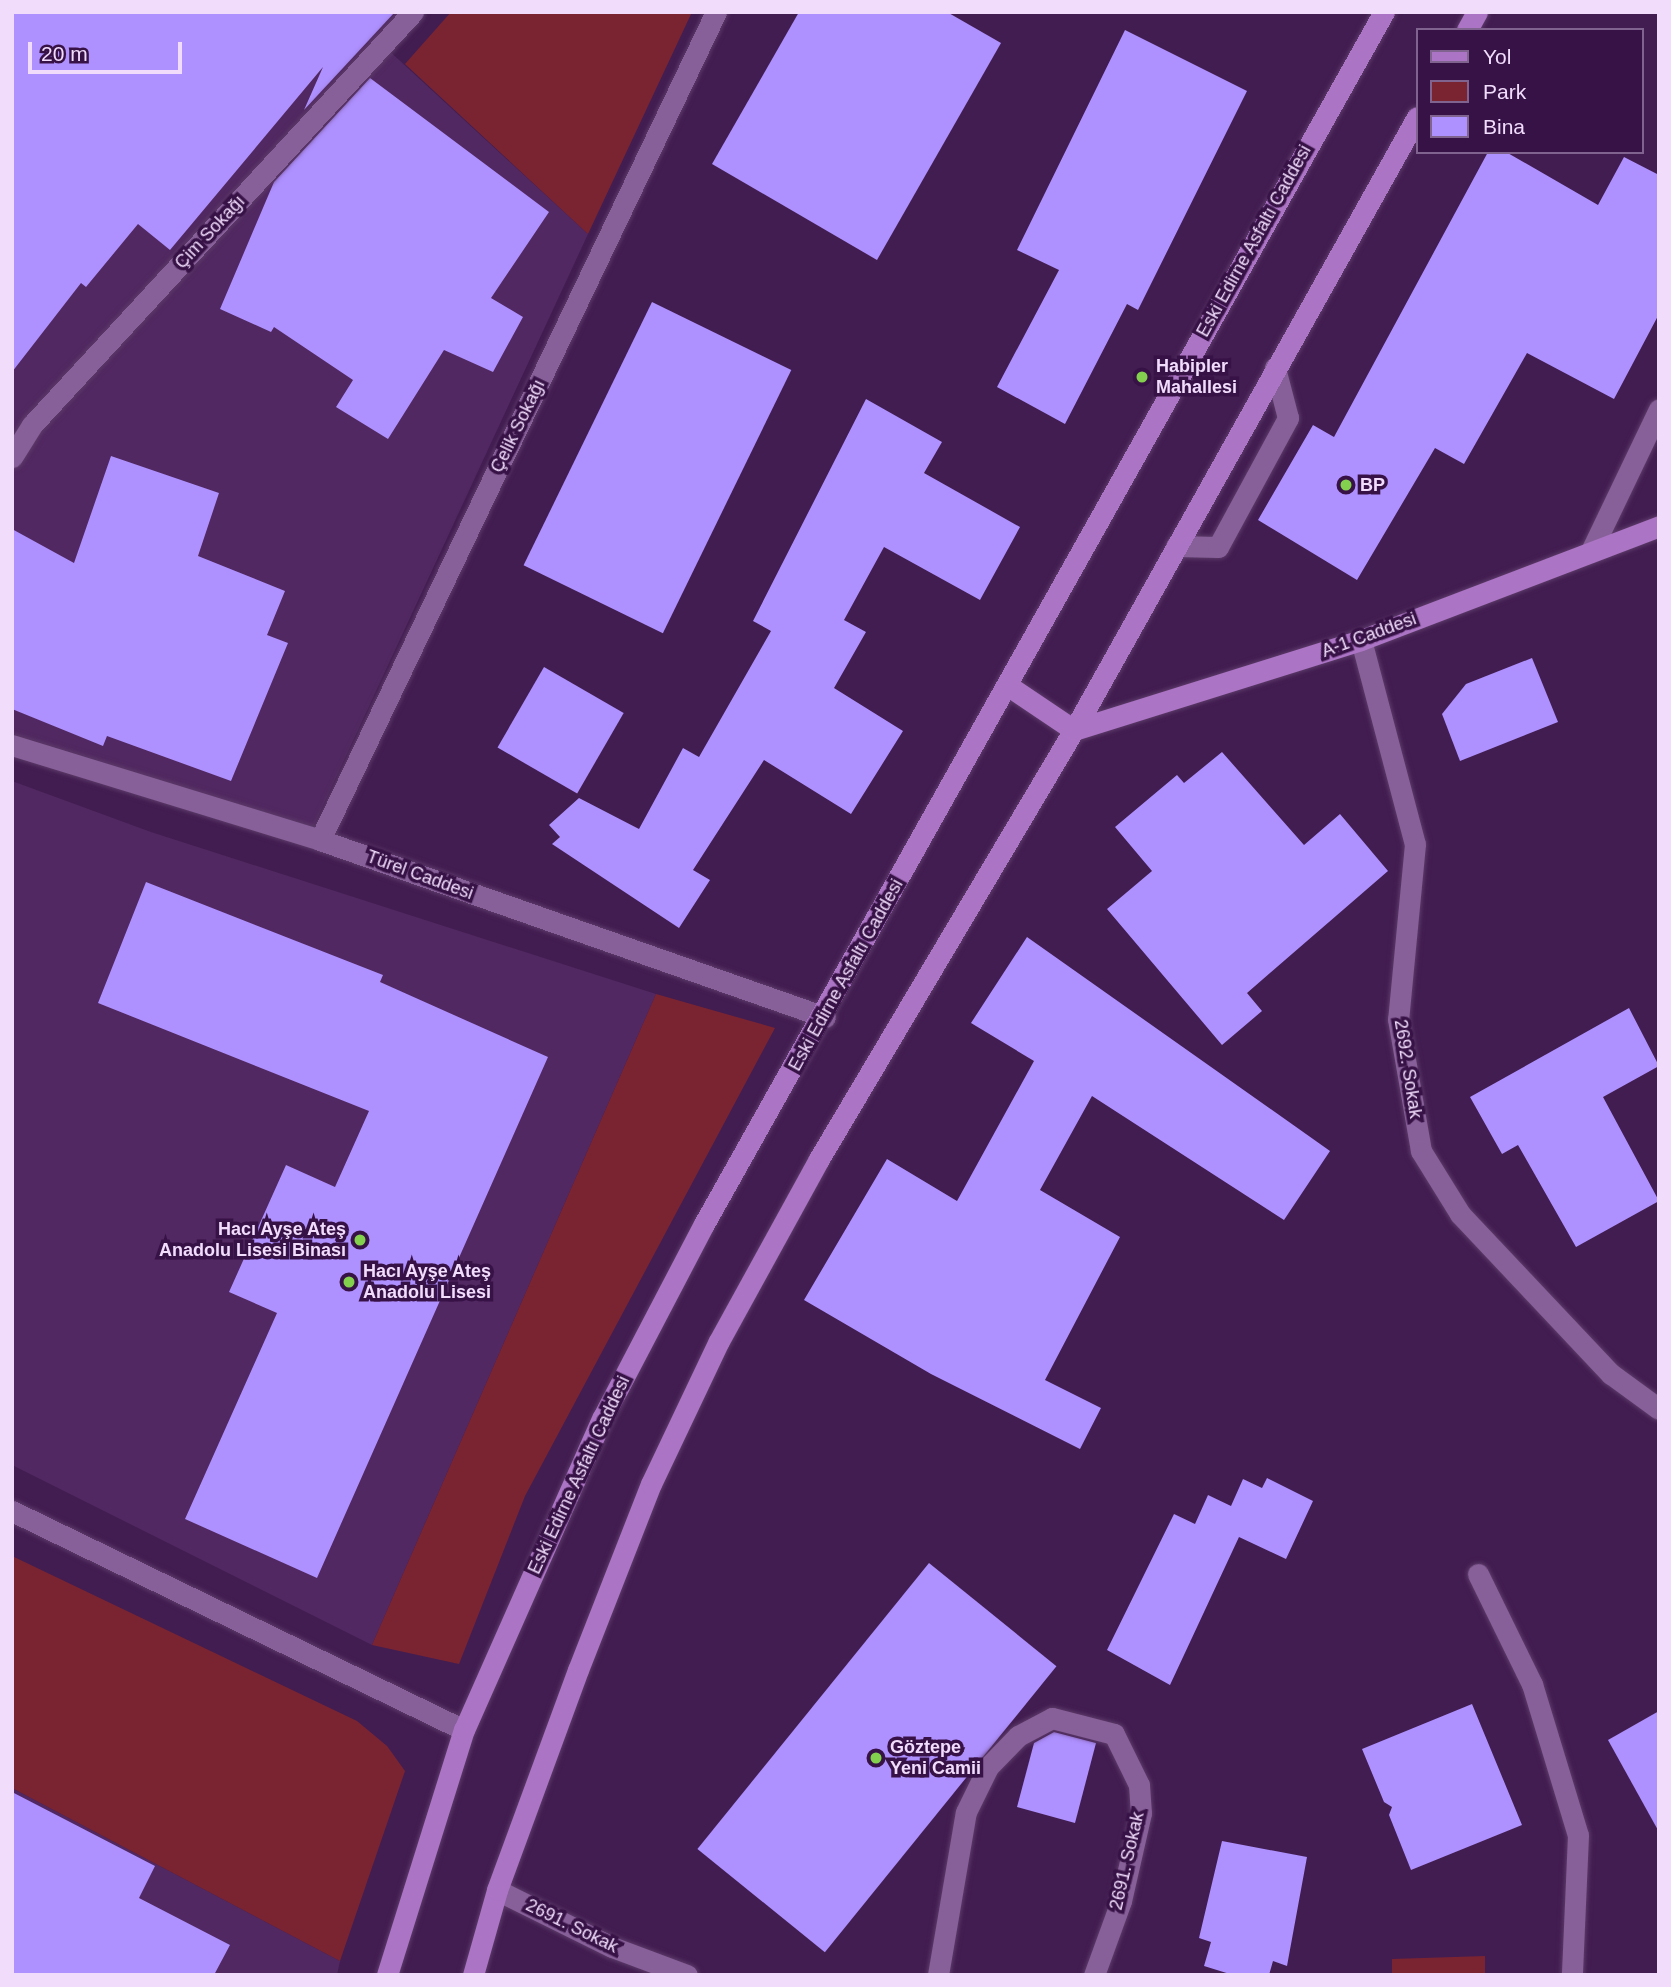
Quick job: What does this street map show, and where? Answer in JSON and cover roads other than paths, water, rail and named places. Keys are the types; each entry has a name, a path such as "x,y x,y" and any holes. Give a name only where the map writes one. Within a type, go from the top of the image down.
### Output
{"main road":[{"name":"Eski Edirne Asfaltı Caddesi","path":"387,1975 464,1730 603,1417 704,1224 825,1017 1384,12"},
{"path":"1468,28 1477,12"},
{"path":"473,1975 497,1890 651,1484 719,1341 819,1159 1074,730 1416,119"},
{"name":"A-1 Caddesi","path":"1074,730 1361,640 1659,526"},
{"path":"1010,687 1074,730"}],"street":[{"name":"Çim Sokağı","path":"12,457 32,425 412,12"},
{"name":"Çelik Sokağı","path":"320,839 716,12"},
{"path":"1176,546 1218,547 1288,418 1275,368"},
{"path":"1591,551 1659,409"},
{"name":"2692. Sokak","path":"1361,640 1415,844 1398,1018 1421,1151 1460,1214 1611,1374 1659,1409"},
{"name":"Türel Caddesi","path":"12,745 320,839 825,1017"},
{"path":"12,1511 464,1730"},
{"path":"1478,1574 1532,1684 1578,1835 1572,1975"},
{"name":"2691. Sokak","path":"939,1975 966,1812 988,1767 1018,1735 1052,1717 1114,1734 1139,1785 1141,1813 1121,1901 1094,1975"},
{"name":"2691. Sokak","path":"497,1890 612,1947 687,1975"}],"place":[{"name":"Habipler Mahallesi","path":"1142,377"},
{"name":"BP","path":"1346,485"},
{"name":"Hacı Ayşe Ateş Anadolu Lisesi Binası","path":"360,1240"},
{"name":"Hacı Ayşe Ateş Anadolu Lisesi","path":"349,1282"},
{"name":"Göztepe Yeni Camii","path":"876,1758"}]}
